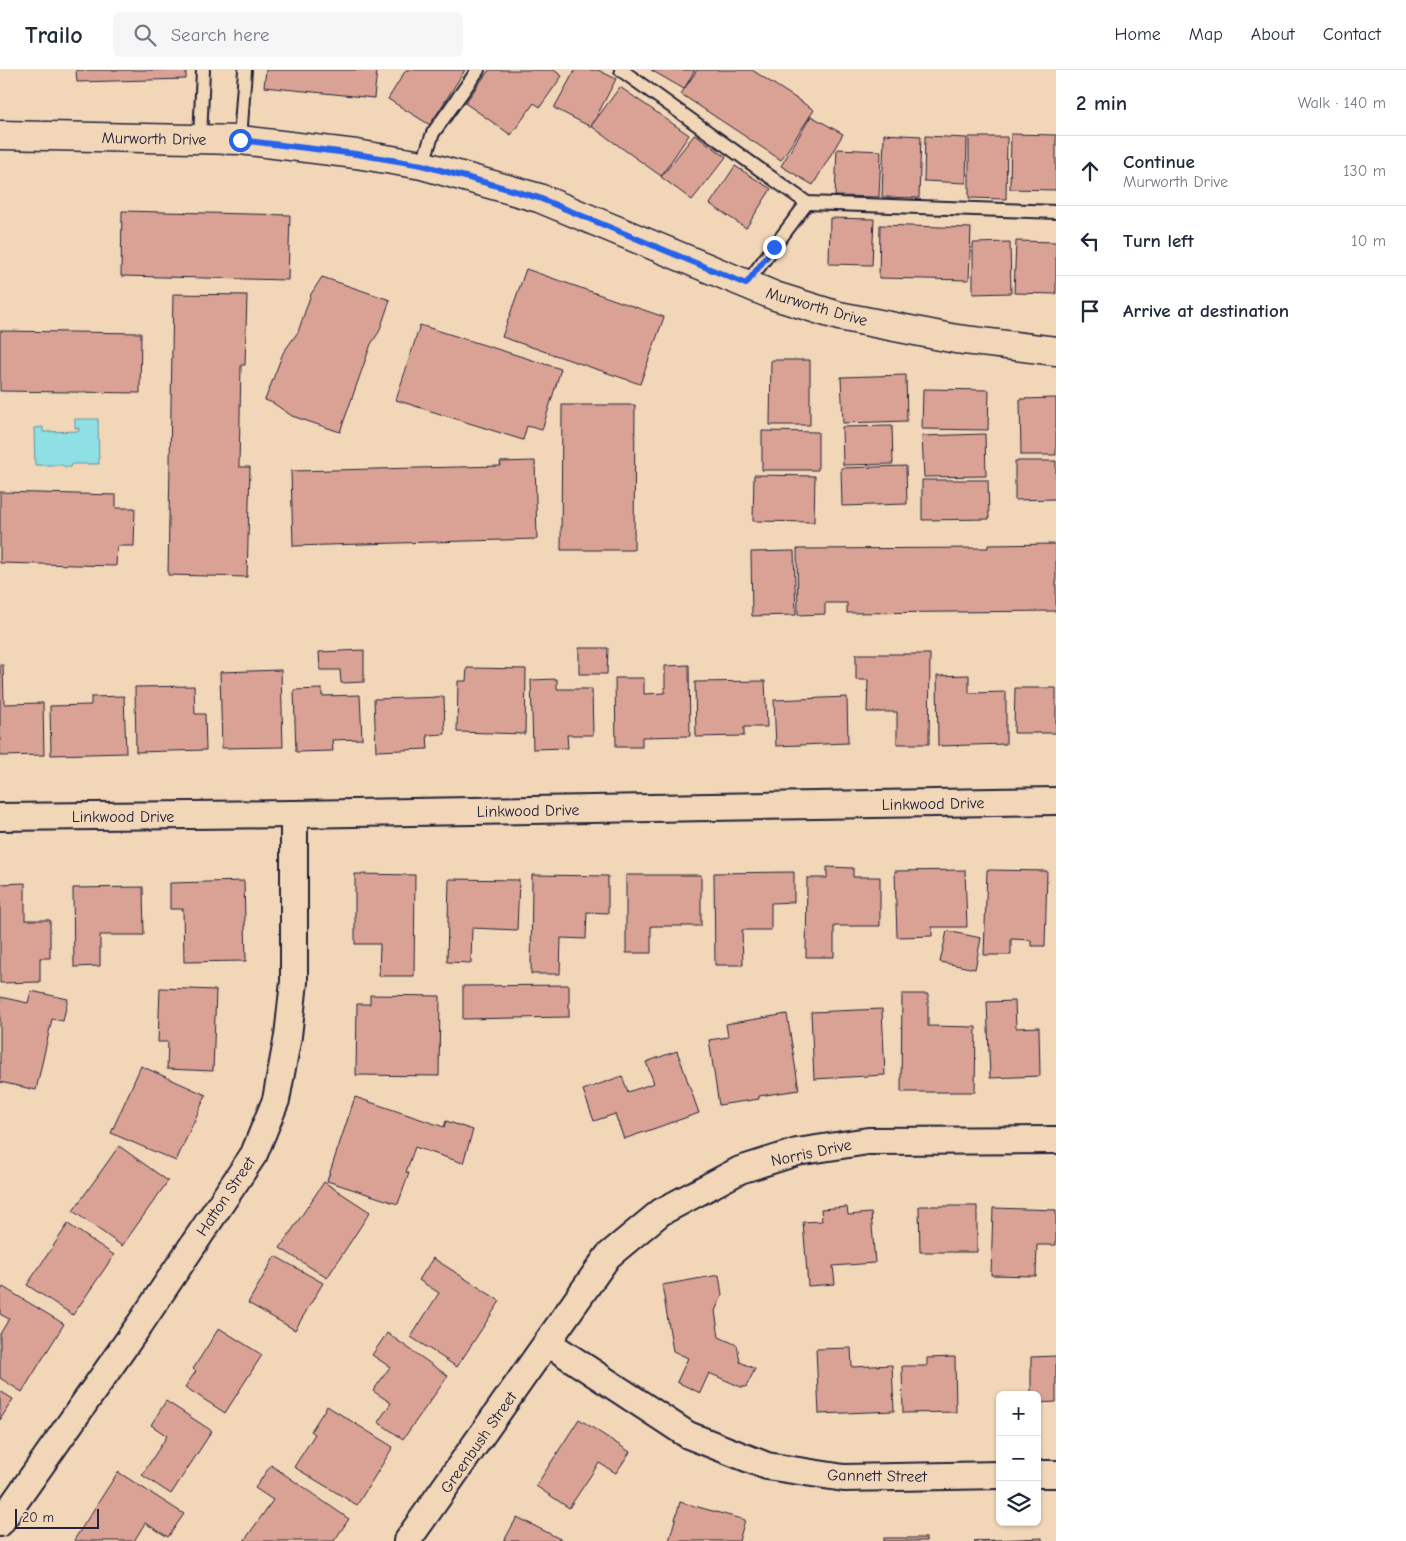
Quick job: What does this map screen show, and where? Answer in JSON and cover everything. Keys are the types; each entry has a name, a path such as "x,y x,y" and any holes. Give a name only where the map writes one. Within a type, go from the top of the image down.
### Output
{"street":[{"name":"Murworth Drive","path":"0,135 240,140 356,154 422,165 539,198 775,296 839,316 956,339 1056,351"},
{"name":"Linkwood Drive","path":"0,817 1056,801"},
{"name":"Hatton Street","path":"0,1523 140,1324 254,1154 276,1100 288,1036 294,982 294,814"},
{"name":"Norris Drive","path":"548,1343 608,1256 662,1212 740,1170 797,1152 868,1141 1056,1140"},
{"name":"Gannett Street","path":"548,1343 688,1436 767,1466 844,1478 996,1475"},
{"name":"Greenbush Street","path":"407,1541 548,1343"},
{"path":"1041,1474 1056,1474"}],"lane":[{"path":"200,139 203,70"},
{"path":"240,140 245,70"},
{"path":"422,165 433,133 478,70"},
{"path":"622,70 807,203 1056,212"},
{"path":"746,284 807,203"}],"water":[{"path":"75,419 98,419 99,464 72,464 71,467 63,465 35,465 34,428 43,427 43,432 79,431 79,428 75,428"}],"building":[{"path":"76,70 186,70 186,79 77,82"},
{"path":"266,70 377,70 374,98 264,87"},
{"path":"406,70 465,70 430,125 388,99"},
{"path":"489,70 554,70 562,76 540,107 534,103 511,135 465,103"},
{"path":"575,70 598,70 616,79 591,127 554,108"},
{"path":"651,70 695,70 684,89"},
{"path":"697,70 752,70 814,110 781,160 681,94"},
{"path":"620,87 689,135 661,176 591,126"},
{"path":"811,116 843,134 813,185 781,166"},
{"path":"695,134 726,157 692,200 661,177"},
{"path":"884,134 921,136 919,198 882,197"},
{"path":"1011,134 1056,135 1056,190 1010,189"},
{"path":"925,136 967,138 966,183 924,181"},
{"path":"969,137 1007,137 1006,199 969,198"},
{"path":"837,149 881,151 879,197 835,196"},
{"path":"735,166 771,189 746,228 710,204"},
{"path":"122,211 290,215 288,280 121,276"},
{"path":"830,218 874,219 872,265 829,264"},
{"path":"880,225 971,228 969,280 879,278"},
{"path":"1016,241 1056,242 1056,294 1014,293"},
{"path":"1010,242 1011,293 973,294 973,243"},
{"path":"526,269 664,317 640,384 502,337"},
{"path":"322,277 390,300 379,332 371,344 340,432 292,416 265,400 283,353 298,332 311,294"},
{"path":"173,294 247,295 245,365 241,365 239,467 250,467 247,577 168,575"},
{"path":"420,325 561,369 542,430 527,426 523,440 396,400"},
{"path":"0,331 141,333 140,393 0,391"},
{"path":"771,360 810,360 810,425 770,425"},
{"path":"906,375 907,421 843,423 841,377"},
{"path":"923,389 989,390 988,430 922,429"},
{"path":"1056,398 1056,455 1021,455 1020,399"},
{"path":"562,405 635,405 634,550 561,550"},
{"path":"892,426 893,464 843,465 842,427"},
{"path":"762,431 818,432 818,470 762,470"},
{"path":"985,434 986,476 924,477 922,436"},
{"path":"535,461 537,539 293,546 291,471 501,466 500,462"},
{"path":"1015,461 1056,461 1056,499 1015,500"},
{"path":"906,466 907,504 842,506 841,468"},
{"path":"754,475 815,476 814,522 753,521"},
{"path":"922,480 988,480 989,519 922,520"},
{"path":"0,492 116,495 116,508 135,508 134,546 117,546 116,566 0,563"},
{"path":"1056,544 1056,611 847,613 847,603 825,603 825,614 798,615 797,549 988,548 988,545"},
{"path":"794,551 796,615 752,616 751,552"},
{"path":"579,648 608,648 607,674 579,674"},
{"path":"364,650 364,682 341,683 340,670 320,670 319,652"},
{"path":"856,654 930,654 929,744 897,744 897,712 867,712 868,680 856,680"},
{"path":"0,665 3,665 4,704 43,703 44,755 0,756"},
{"path":"689,665 690,736 642,737 642,747 616,747 615,678 644,678 644,694 665,693 665,666"},
{"path":"467,668 526,669 525,734 457,732 458,681 466,681"},
{"path":"281,670 283,747 222,748 220,672"},
{"path":"969,675 969,693 1006,692 1006,744 938,746 937,676"},
{"path":"557,679 557,689 592,689 593,735 567,735 568,748 533,749 531,680"},
{"path":"765,681 767,727 744,727 744,736 696,737 695,682"},
{"path":"194,686 195,714 205,714 206,750 136,752 135,687"},
{"path":"1015,688 1056,688 1056,733 1014,733"},
{"path":"322,689 322,696 360,695 362,739 332,740 333,751 296,752 294,690"},
{"path":"124,696 126,753 51,755 50,706 91,705 91,697"},
{"path":"444,697 445,734 427,735 428,749 376,751 374,699"},
{"path":"847,697 848,743 776,746 774,700"},
{"path":"827,867 853,868 853,877 880,877 880,926 834,926 834,957 806,957 807,878 827,878"},
{"path":"965,870 967,927 932,927 932,936 897,937 895,871"},
{"path":"987,870 1047,871 1045,946 1031,946 1031,940 1011,939 1011,955 984,955"},
{"path":"794,872 794,902 771,903 771,930 742,930 743,965 715,965 714,873"},
{"path":"355,874 415,875 414,976 379,976 380,944 355,944"},
{"path":"532,875 608,876 608,913 587,912 586,939 561,938 560,974 531,974"},
{"path":"626,875 701,875 701,926 651,926 651,953 626,953"},
{"path":"449,879 519,880 517,930 472,928 471,963 447,962"},
{"path":"244,881 246,961 184,962 183,909 170,909 170,883"},
{"path":"25,883 25,920 50,920 50,958 40,958 40,982 0,983 0,884"},
{"path":"143,887 144,935 100,935 100,966 74,967 73,888"},
{"path":"947,931 981,938 975,969 940,962"},
{"path":"569,985 569,1017 463,1019 463,986"},
{"path":"160,988 216,990 213,1071 167,1069 168,1042 158,1042"},
{"path":"31,991 68,999 63,1021 52,1019 36,1090 0,1082 0,997 28,1003"},
{"path":"902,994 928,994 928,1026 976,1027 975,1092 901,1092"},
{"path":"370,995 440,996 439,1076 356,1075 357,1004 370,1004"},
{"path":"1015,1001 1016,1028 1039,1027 1040,1076 990,1078 987,1002"},
{"path":"882,1009 885,1075 814,1079 811,1012"},
{"path":"787,1014 799,1090 719,1105 709,1040 728,1037 726,1024"},
{"path":"677,1051 699,1113 624,1139 615,1114 594,1121 583,1090 622,1076 628,1092 654,1083 646,1062"},
{"path":"141,1066 206,1095 176,1161 111,1133"},
{"path":"355,1097 444,1127 446,1121 473,1130 463,1163 415,1147 406,1172 409,1173 398,1204 327,1181"},
{"path":"119,1146 168,1181 122,1246 73,1211"},
{"path":"324,1182 370,1212 327,1278 280,1248"},
{"path":"919,1206 977,1206 977,1252 920,1252"},
{"path":"847,1207 848,1215 871,1213 875,1263 833,1266 835,1284 808,1286 803,1222 822,1221 821,1209"},
{"path":"993,1208 1056,1210 1056,1245 1037,1245 1036,1276 991,1275"},
{"path":"68,1224 114,1255 73,1315 27,1285"},
{"path":"275,1256 323,1283 295,1330 248,1303"},
{"path":"433,1258 500,1301 457,1367 411,1337 439,1293 419,1280"},
{"path":"719,1275 722,1295 715,1311 719,1337 737,1345 740,1362 755,1369 746,1387 741,1387 709,1373 700,1393 677,1382 688,1358 673,1351 662,1285"},
{"path":"3,1287 64,1324 22,1392 0,1378 0,1334 9,1319 0,1314 0,1292"},
{"path":"219,1328 262,1355 225,1413 185,1387 196,1371 193,1369"},
{"path":"387,1333 448,1376 403,1439 378,1422 391,1403 373,1391 390,1367 372,1355"},
{"path":"851,1348 852,1367 892,1365 894,1411 819,1414 816,1349"},
{"path":"1056,1356 1056,1402 1041,1403 1041,1391 1031,1391 1031,1357"},
{"path":"955,1357 956,1412 903,1413 902,1366 927,1366 927,1358"},
{"path":"0,1391 13,1399 0,1420"},
{"path":"166,1401 212,1431 171,1494 142,1475 167,1436 151,1425"},
{"path":"327,1406 393,1447 357,1505 294,1467 315,1434 311,1431"},
{"path":"579,1419 630,1452 616,1473 599,1463 569,1508 536,1486"},
{"path":"271,1465 349,1519 334,1541 244,1541 273,1500 255,1488"},
{"path":"118,1472 184,1514 168,1537 145,1523 134,1541 74,1540"},
{"path":"680,1502 745,1520 739,1541 669,1541"},
{"path":"517,1517 564,1541 504,1541"},
{"path":"884,1538 926,1538 926,1541 884,1541"},
{"path":"1042,1538 1042,1541 974,1541"}],"route":[{"path":"240,140 356,154 422,165 494,185 539,198 637,237 746,284 774,247"}]}
